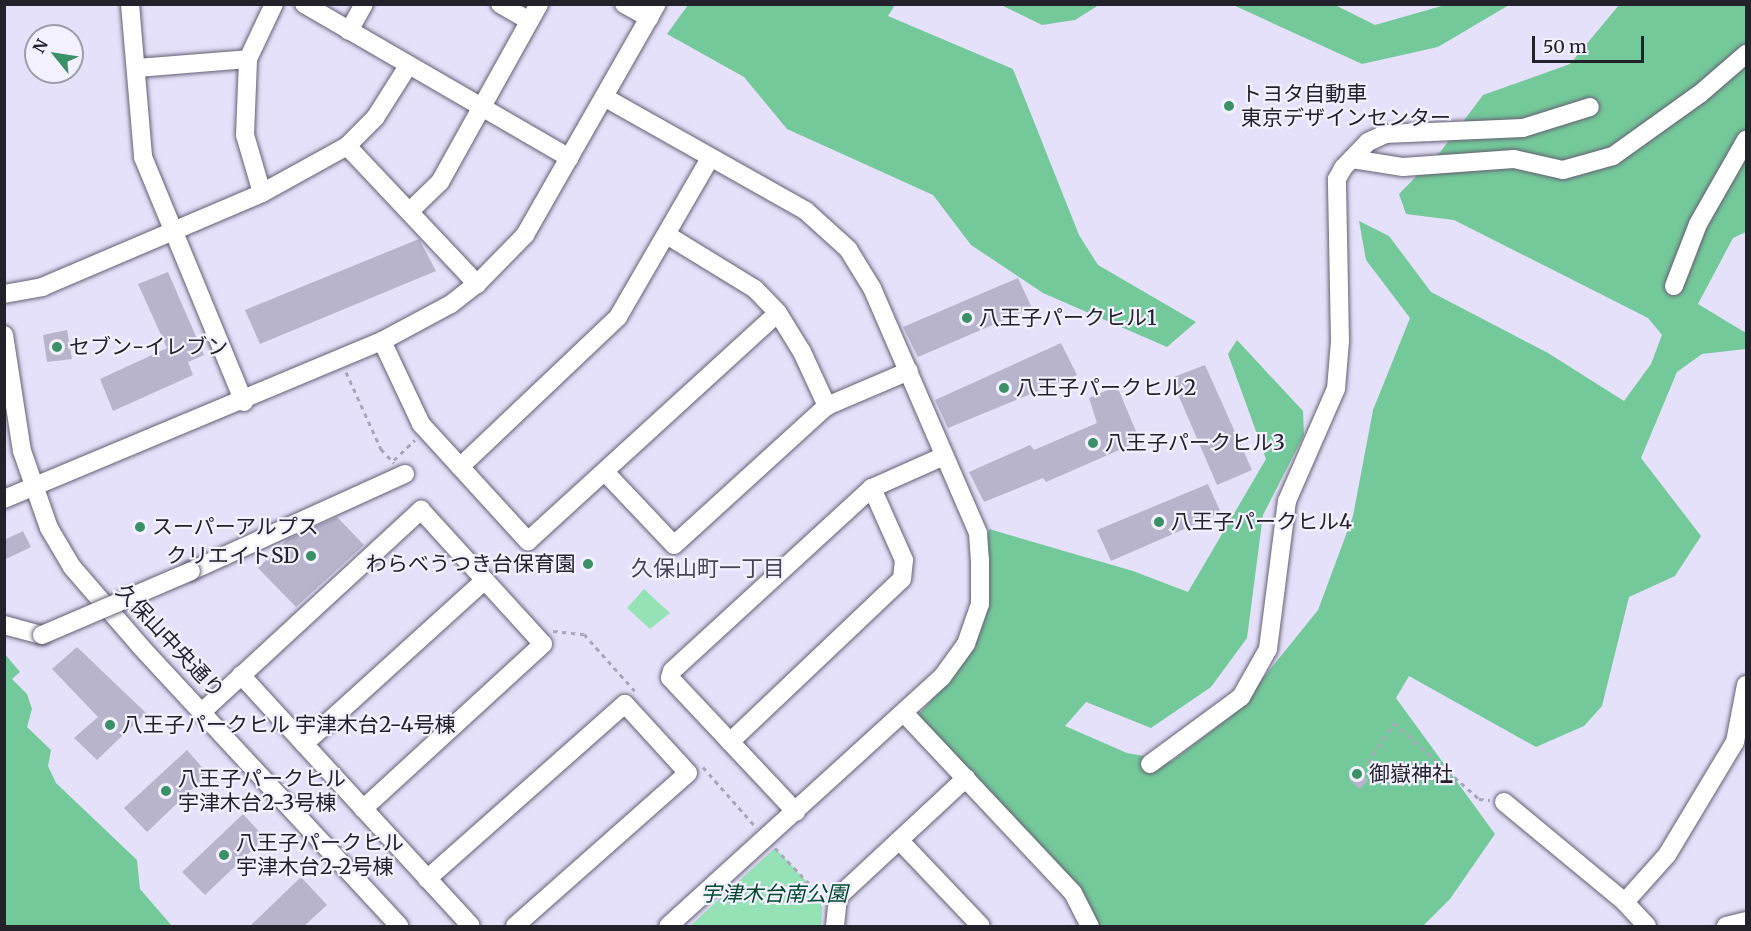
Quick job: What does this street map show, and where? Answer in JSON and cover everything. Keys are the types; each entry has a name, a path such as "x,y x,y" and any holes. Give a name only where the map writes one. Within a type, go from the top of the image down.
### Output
{"street":[{"path":"130,4 137,68 142,157 244,402"},
{"path":"262,192 245,135 248,59 273,4"},
{"path":"304,4 570,158"},
{"path":"350,31 364,4"},
{"path":"500,4 530,21"},
{"path":"410,212 440,182 539,4"},
{"path":"4,499 34,490 382,341 421,323 477,284 525,235 653,11 624,4"},
{"path":"1352,159 1403,167 1514,159 1563,170 1613,156 1701,93 1746,54"},
{"path":"137,68 248,59"},
{"path":"4,294 42,287 262,192 347,146 375,118 408,66"},
{"path":"604,97 806,211 848,249 872,288 978,533 980,604 966,644 942,677 905,714 668,927"},
{"path":"1150,764 1241,697 1268,649 1287,501 1336,389 1340,341 1337,179 1368,142 1385,134 1523,128 1590,107"},
{"path":"1674,286 1698,224 1746,140"},
{"path":"347,146 477,284"},
{"path":"460,467 618,317 667,236 710,158"},
{"path":"667,236 755,289 778,313 802,352 827,406"},
{"path":"382,341 426,430 528,541 778,313"},
{"name":"久保山中央通り","path":"4,335 22,452 49,528 72,567 141,647 203,711 390,923"},
{"path":"605,472 674,545 827,406 909,371"},
{"path":"796,812 670,678 672,671 872,488 944,456"},
{"path":"4,625 42,635 191,571 399,468"},
{"path":"730,742 902,579 904,560 872,488"},
{"path":"203,711 421,510 543,645 363,809"},
{"path":"304,744 485,580"},
{"path":"241,675 471,927"},
{"path":"1625,902 1667,855 1741,745 1746,685"},
{"path":"427,879 625,704 688,773 515,927"},
{"path":"905,714 1073,893 1090,927"},
{"path":"835,927 838,897 966,778"},
{"path":"1504,802 1625,902 1647,927"},
{"path":"900,841 981,927"},
{"path":"1726,927 1746,921"}],"path":[{"path":"341,359 381,449 399,468 426,430"},
{"path":"549,630 584,634 640,696"},
{"path":"1368,762 1394,723 1479,799 1504,802"},
{"path":"695,759 823,898 823,908"}],"green space":[{"path":"688,5 895,5 888,16 1013,69 1079,235 1098,265 1196,322 1167,347 1043,293 971,245 933,195 787,129 744,77 667,34"},
{"path":"1001,5 1099,5 1075,20 1042,25"},
{"path":"1233,5 1335,5 1375,25 1445,5 1509,5 1438,47 1362,64"},
{"path":"1619,5 1746,5 1746,232 1733,238 1698,304 1746,333 1746,349 1702,354 1677,372 1641,458 1701,536 1675,576 1629,597 1602,706 1584,726 1536,747 1409,676 1396,698 1495,834 1450,899 1423,926 1098,926 914,720 965,661 989,529 1133,571 1188,592 1266,459 1228,354 1237,340 1303,411 1304,435 1263,515 1247,638 1211,687 1151,728 1086,702 1065,726 1127,753 1172,761 1234,714 1318,610 1353,516 1373,410 1410,318 1366,260 1359,221 1389,236 1431,292 1548,353 1624,401 1651,364 1662,335 1648,318 1454,220 1406,214 1399,194 1441,151 1483,95 1570,64"},
{"path":"644,589 670,613 650,629 627,608"},
{"path":"4,653 20,672 12,679 27,694 32,709 27,727 51,750 48,766 56,783 137,860 140,889 172,926 5,926"},
{"name":"宇津木台南公園","path":"775,848 823,899 821,926 690,926"}],"building":[{"path":"419,239 436,271 260,344 245,310"},
{"path":"168,272 204,355 188,362 193,375 113,411 100,379 167,348 138,284"},
{"name":"八王子パークヒル1","path":"1018,278 1032,308 918,357 903,327"},
{"name":"セブン-イレブン","path":"67,330 72,359 47,362 43,335"},
{"name":"八王子パークヒル2","path":"1061,343 1077,375 948,428 935,400"},
{"path":"1205,365 1252,470 1217,485 1171,378"},
{"name":"八王子パークヒル3","path":"1117,386 1140,441 1046,482 1043,478 984,502 969,472 1030,445 1034,450 1097,423 1089,398"},
{"name":"八王子パークヒル4","path":"1208,484 1221,513 1111,561 1097,530"},
{"name":"クリエイトSD","path":"337,517 364,545 296,607 258,568 288,539"},
{"path":"23,531 31,547 4,560 4,540"},
{"path":"77,647 146,713 97,760 74,738 98,717 52,669"},
{"name":"八王子パークヒル 宇津木台2-3号棟","path":"187,750 208,774 147,832 124,808"},
{"name":"御嶽神社","path":"1356,769 1368,780 1360,789 1349,780"},
{"name":"八王子パークヒル 宇津木台2-2号棟","path":"243,814 265,838 205,895 182,872"},
{"path":"301,877 327,905 303,927 249,927"}],"place":[{"name":"トヨタ自動車 東京デザインセンター","path":"1229,106"},
{"name":"八王子パークヒル1","path":"967,318"},
{"name":"セブン-イレブン","path":"57,347"},
{"name":"八王子パークヒル2","path":"1004,388"},
{"name":"八王子パークヒル3","path":"1093,443"},
{"name":"八王子パークヒル4","path":"1159,522"},
{"name":"スーパーアルプス","path":"140,527"},
{"name":"クリエイトSD","path":"311,556"},
{"name":"わらべうつき台保育園","path":"588,564"},
{"name":"八王子パークヒル 宇津木台2-4号棟","path":"110,725"},
{"name":"御嶽神社","path":"1357,774"},
{"name":"八王子パークヒル 宇津木台2-3号棟","path":"166,791"},
{"name":"八王子パークヒル 宇津木台2-2号棟","path":"224,855"}],"district":[{"name":"久保山町一丁目","path":"708,569"}]}
